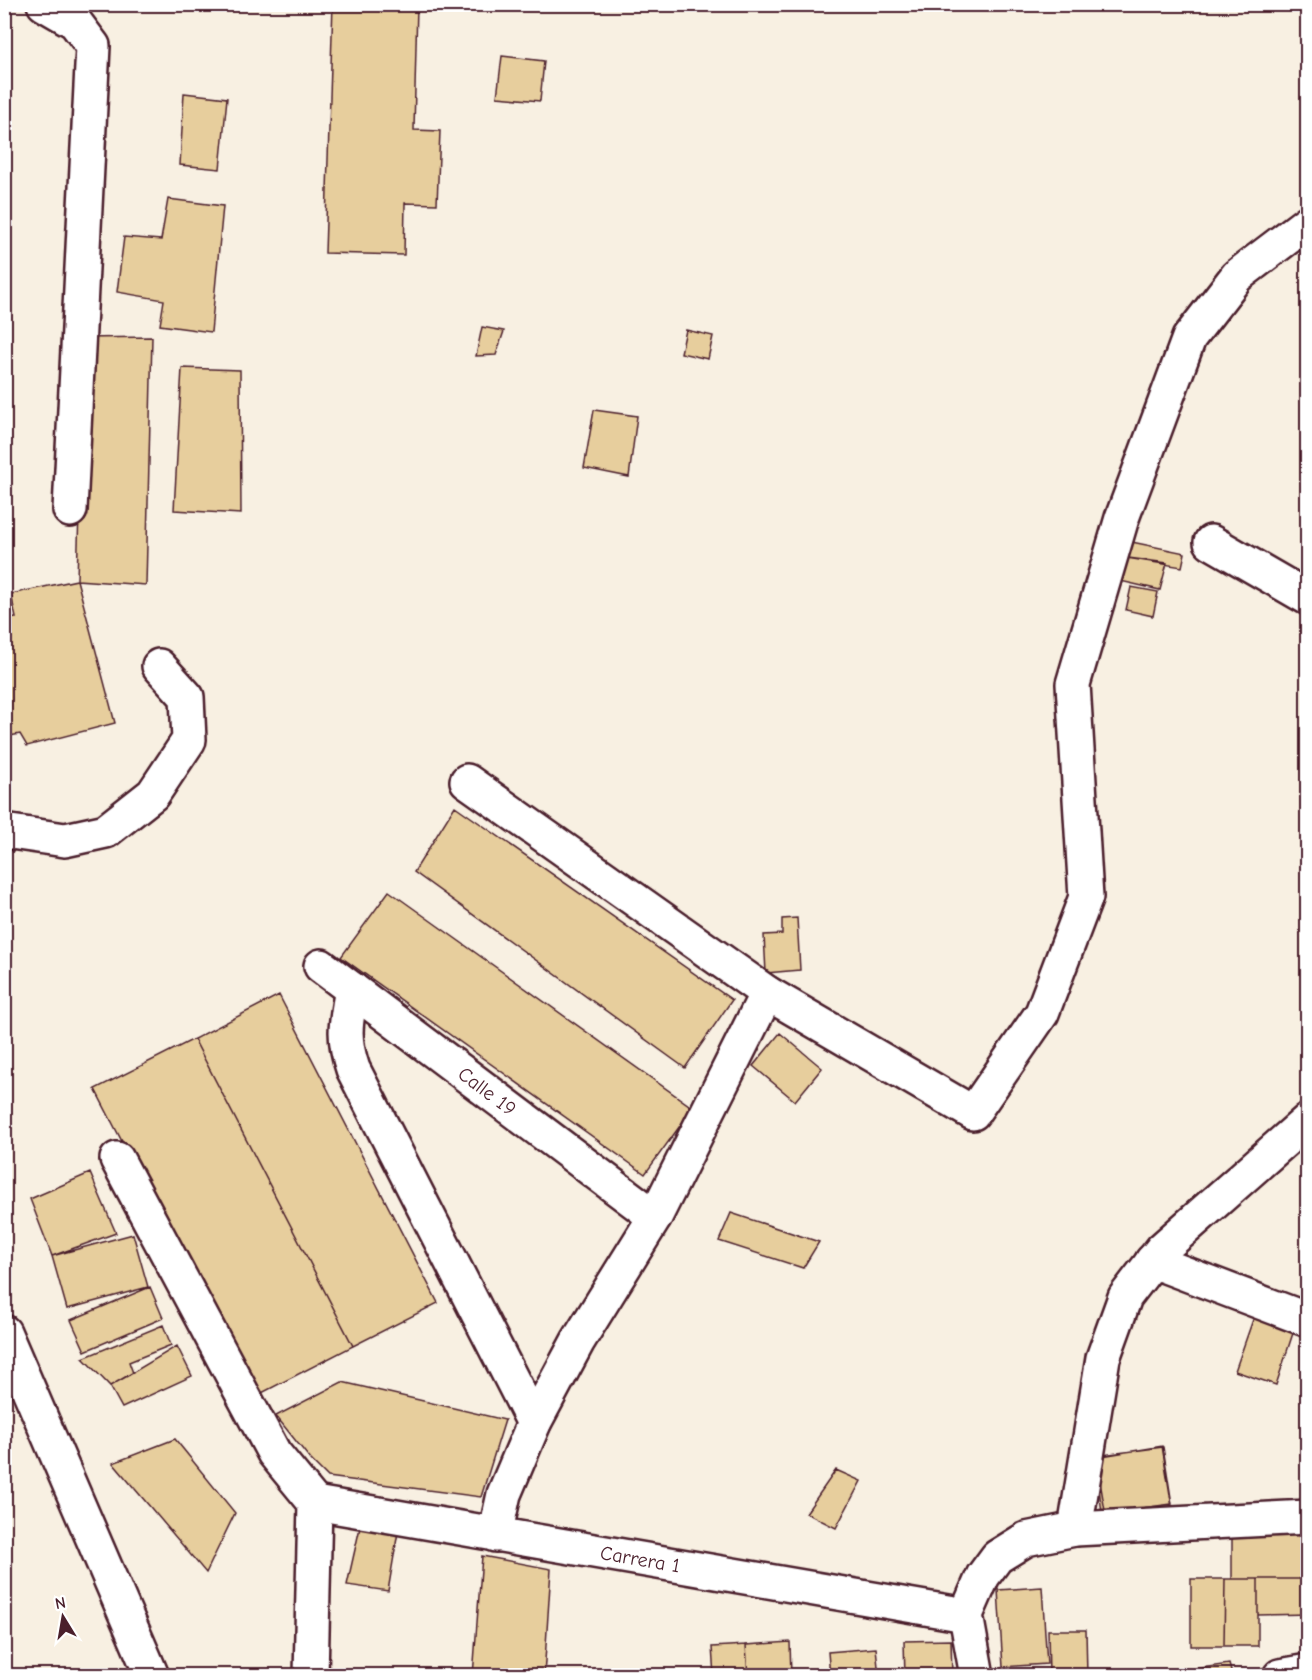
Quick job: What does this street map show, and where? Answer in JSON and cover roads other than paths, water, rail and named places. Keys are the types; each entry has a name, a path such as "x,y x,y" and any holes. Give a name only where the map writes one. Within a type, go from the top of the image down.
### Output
{"street":[{"path":"46,5 75,22 93,46 69,510"},
{"path":"467,781 767,993 973,1113 1042,1013 1086,897 1073,684 1122,518 1189,338 1237,276 1308,222"},
{"path":"1211,542 1308,598"},
{"path":"4,831 66,840 106,831 153,794 189,740 187,697 159,666"},
{"name":"Calle 19","path":"321,966 655,1217"},
{"path":"352,989 345,1024 346,1048 353,1069 534,1424"},
{"path":"495,1535 504,1494 534,1424 578,1341 655,1217 767,993"},
{"path":"1075,1529 1103,1358 1125,1297 1162,1249 1308,1120"},
{"path":"117,1159 274,1453 315,1503 311,1676"},
{"path":"1152,1261 1308,1320"},
{"path":"4,1332 152,1676"},
{"name":"Carrera 1","path":"315,1503 966,1615"},
{"path":"977,1676 966,1615 983,1576 997,1557 1026,1539 1075,1529 1308,1517"},
{"path":"1280,1676 1308,1671"}]}
